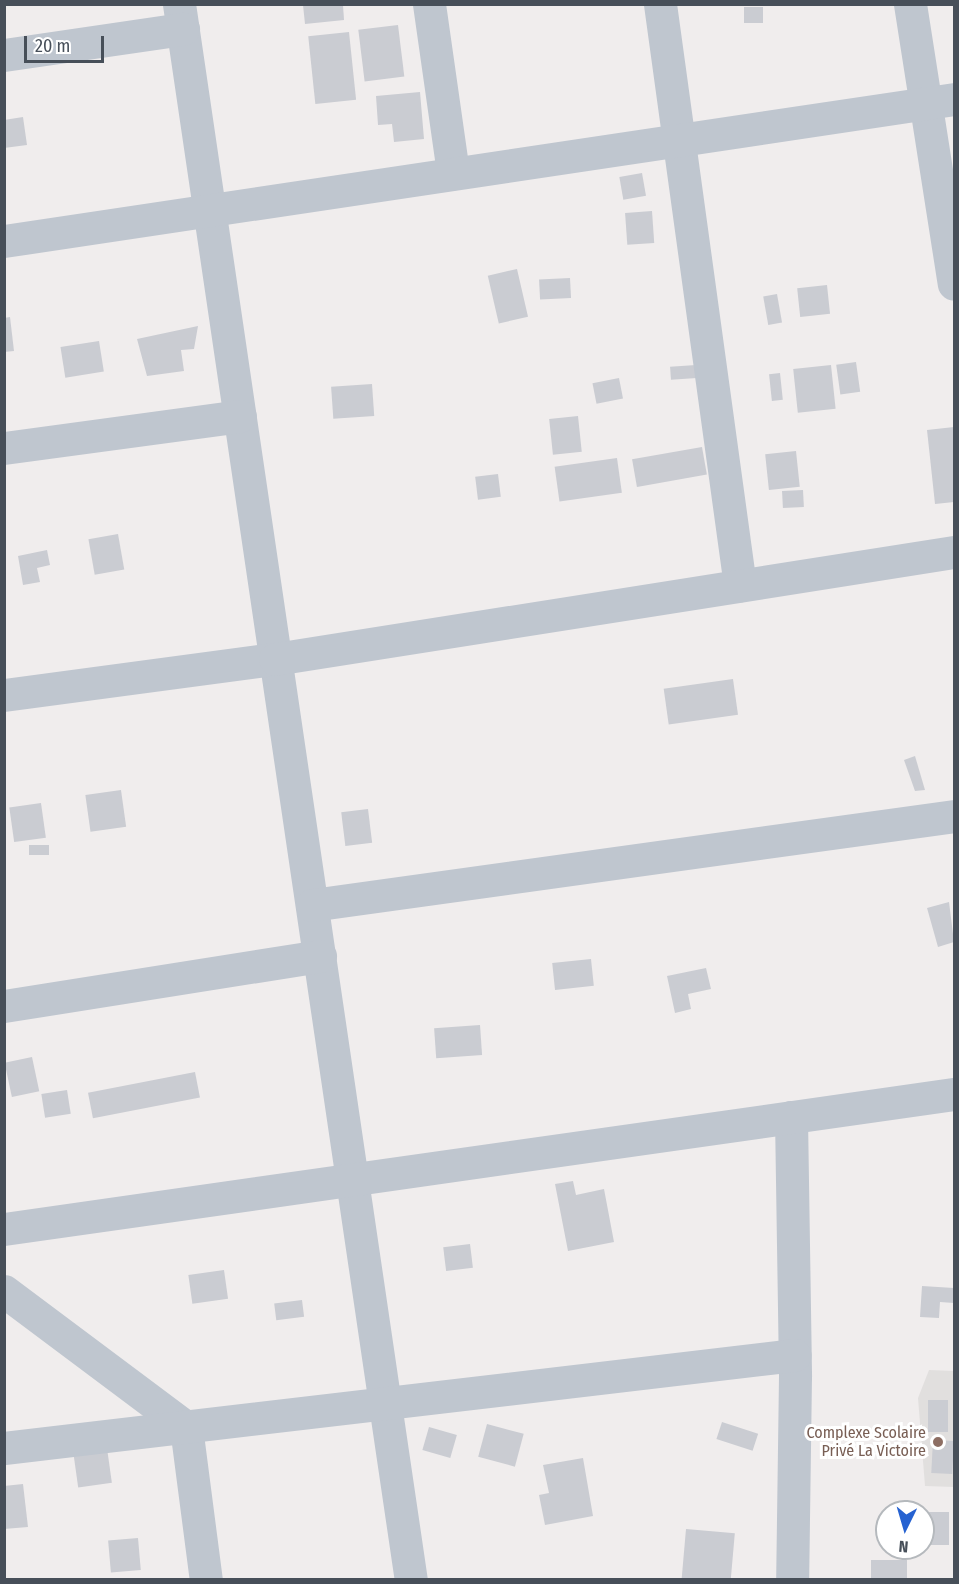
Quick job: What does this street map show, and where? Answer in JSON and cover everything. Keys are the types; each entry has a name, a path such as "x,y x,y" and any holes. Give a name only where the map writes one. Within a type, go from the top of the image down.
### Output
{"street":[{"path":"429,4 453,173"},
{"path":"660,4 740,586"},
{"path":"910,4 940,101 954,284"},
{"path":"4,54 181,17 411,1580"},
{"path":"4,241 940,101"},
{"path":"4,448 240,416"},
{"path":"4,695 275,659 954,552"},
{"path":"312,905 954,816"},
{"path":"4,1006 320,956"},
{"path":"4,1229 954,1094"},
{"path":"791,1117 795,1355 792,1580"},
{"path":"4,1291 186,1427 206,1580"},
{"path":"4,1448 795,1355"}],"shaded area":[{"name":"Complexe Scolaire Privé La Victoire","path":"929,1370 954,1371 954,1487 925,1486 918,1398"}],"building":[{"path":"303,5 343,5 344,20 305,24"},
{"path":"744,7 763,7 763,23 744,23"},
{"path":"398,25 404,77 365,81 358,30"},
{"path":"349,32 356,100 315,104 308,36"},
{"path":"420,92 424,139 394,142 392,124 378,125 376,96"},
{"path":"23,117 27,145 4,148 4,120"},
{"path":"642,173 646,196 623,200 619,177"},
{"path":"652,211 654,243 627,245 625,213"},
{"path":"517,269 528,317 499,323 488,276"},
{"path":"570,278 571,298 540,300 539,280"},
{"path":"827,285 830,314 800,317 797,288"},
{"path":"777,294 782,323 768,325 763,296"},
{"path":"10,317 14,351 4,352 4,318"},
{"path":"198,326 194,349 181,350 184,371 147,376 137,339"},
{"path":"99,341 104,372 65,378 60,347"},
{"path":"856,362 860,392 840,394 836,365"},
{"path":"696,365 697,378 671,380 670,367"},
{"path":"831,365 836,409 798,413 793,369"},
{"path":"780,373 783,400 772,401 769,374"},
{"path":"619,378 623,399 597,404 592,383"},
{"path":"372,384 374,416 333,419 331,387"},
{"path":"578,416 582,452 553,455 549,419"},
{"path":"954,427 954,502 935,504 927,430"},
{"path":"702,447 707,475 637,487 632,459"},
{"path":"796,451 800,487 769,490 765,454"},
{"path":"617,458 622,493 559,501 555,467"},
{"path":"498,474 501,497 478,500 475,477"},
{"path":"803,490 804,507 783,508 782,491"},
{"path":"118,534 124,569 95,575 88,539"},
{"path":"47,550 50,565 37,568 40,582 23,585 18,556"},
{"path":"733,679 738,715 669,724 664,689"},
{"path":"915,756 925,790 915,791 904,760"},
{"path":"121,790 126,827 90,832 85,795"},
{"path":"41,803 46,838 14,842 9,807"},
{"path":"368,809 372,843 345,846 341,812"},
{"path":"29,845 49,845 49,855 29,855"},
{"path":"949,902 954,942 938,947 927,908"},
{"path":"591,959 594,986 555,990 552,963"},
{"path":"706,968 711,989 688,994 691,1009 675,1013 667,976"},
{"path":"480,1025 482,1055 436,1058 434,1028"},
{"path":"32,1057 39,1091 12,1097 5,1063"},
{"path":"195,1072 200,1098 93,1118 88,1093"},
{"path":"67,1090 71,1114 45,1118 41,1094"},
{"path":"573,1181 576,1195 604,1189 614,1242 568,1251 555,1184"},
{"path":"470,1244 473,1268 446,1271 443,1247"},
{"path":"224,1270 228,1299 192,1304 188,1275"},
{"path":"922,1286 954,1288 954,1303 940,1302 939,1318 920,1317"},
{"path":"302,1300 304,1317 276,1320 274,1303"},
{"path":"928,1400 948,1400 948,1432 928,1432"},
{"path":"722,1422 758,1434 753,1451 716,1439"},
{"path":"487,1424 524,1434 515,1467 478,1457"},
{"path":"429,1427 457,1435 450,1458 422,1450"},
{"path":"933,1440 954,1441 952,1474 931,1473"},
{"path":"107,1448 112,1483 78,1487 73,1453"},
{"path":"583,1458 593,1516 545,1525 539,1495 549,1493 543,1465"},
{"path":"23,1484 28,1527 4,1529 4,1486"},
{"path":"935,1512 949,1512 949,1545 935,1545"},
{"path":"686,1529 735,1533 731,1580 682,1579"},
{"path":"138,1538 141,1570 111,1572 108,1541"},
{"path":"871,1560 907,1560 907,1580 871,1580"}],"place":[{"name":"Complexe Scolaire Privé La Victoire","path":"938,1442"}]}
